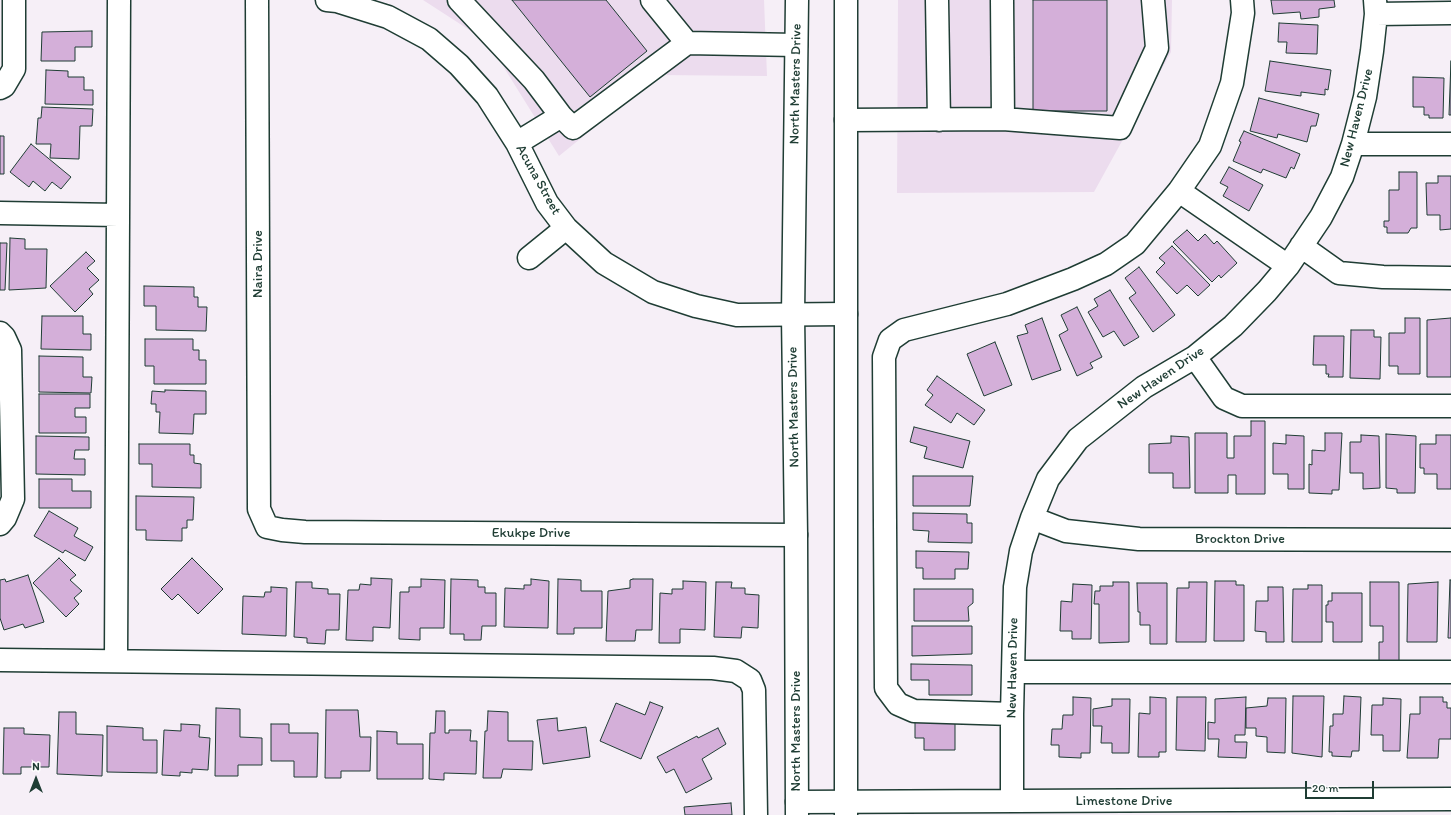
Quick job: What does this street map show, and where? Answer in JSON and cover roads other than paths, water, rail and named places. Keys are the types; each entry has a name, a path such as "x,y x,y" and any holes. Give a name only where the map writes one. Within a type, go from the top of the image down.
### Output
{"street":[{"path":"0,88 4,86 14,69 14,0"},
{"path":"116,661 118,0"},
{"name":"Naira Drive","path":"257,0 259,509 267,527"},
{"name":"Acuna Street","path":"334,0 388,17 429,39 459,65 487,96 517,143 547,203 566,228 604,263 653,292 696,306 737,315 846,314"},
{"path":"459,0 534,80 561,116 573,128 687,43 796,45"},
{"path":"652,0 687,43"},
{"name":"North Masters Drive","path":"797,0 793,315 796,535 797,808"},
{"path":"846,0 846,808"},
{"path":"937,0 939,120"},
{"path":"1002,0 1003,119"},
{"path":"846,120 1003,119 1120,128 1156,48 1153,0"},
{"path":"1012,714 914,711 898,704 886,688 884,356 890,340 904,330 1007,304 1073,279 1106,264 1135,244 1179,191 1210,146 1232,83 1243,13 1242,0"},
{"path":"1375,7 1451,13"},
{"name":"New Haven Drive","path":"1023,805 1012,714 1015,587 1021,551 1032,518 1048,479 1078,439 1144,387 1195,357 1233,326 1267,292 1288,266 1321,217 1342,177 1365,97 1372,51 1375,7"},
{"path":"517,143 561,116"},
{"path":"1352,144 1451,144"},
{"path":"1179,191 1288,266"},
{"path":"0,213 118,215"},
{"path":"529,258 566,228"},
{"path":"1301,246 1339,273 1383,277 1451,278"},
{"path":"0,333 4,337 10,350 5,429 13,499 6,518 0,524"},
{"path":"1195,357 1224,398 1242,406 1451,406"},
{"name":"Brockton Drive","path":"1032,518 1066,531 1138,539 1451,540"},
{"name":"Ekukpe Drive","path":"267,527 305,532 796,535"},
{"path":"0,660 713,668 736,671 750,680 754,690 756,815"},
{"path":"1013,672 1451,672"},
{"name":"Limestone Drive","path":"797,808 1023,805 1197,808 1370,807 1451,799"}]}
